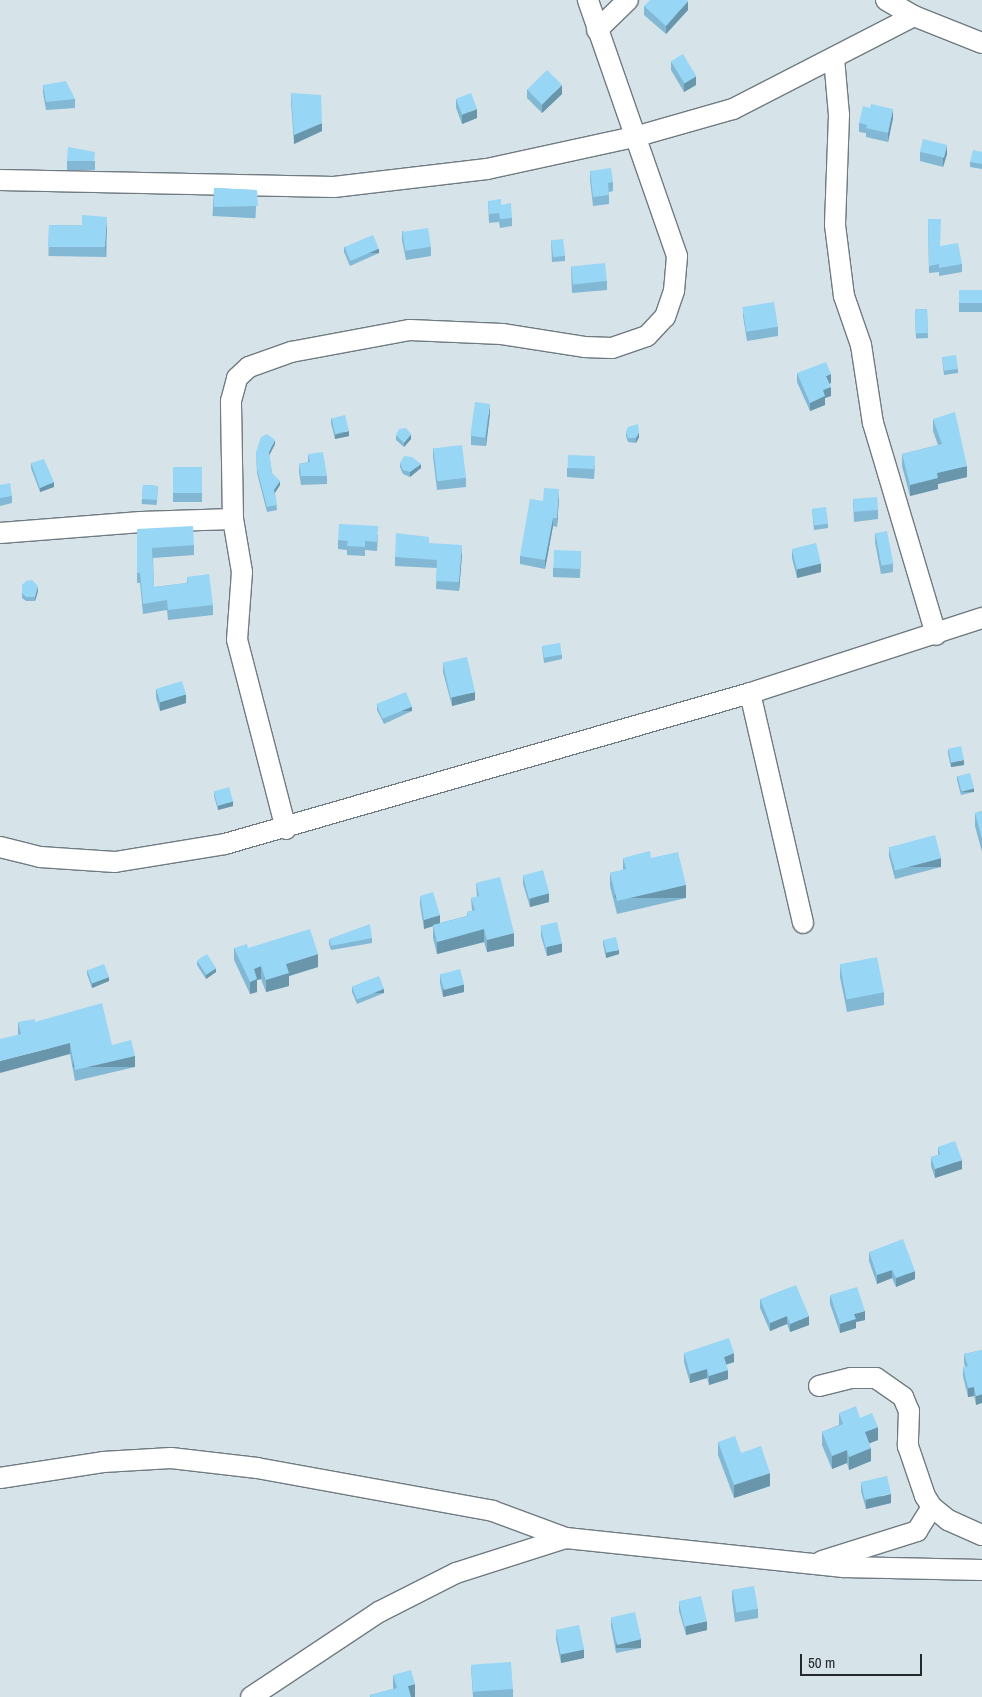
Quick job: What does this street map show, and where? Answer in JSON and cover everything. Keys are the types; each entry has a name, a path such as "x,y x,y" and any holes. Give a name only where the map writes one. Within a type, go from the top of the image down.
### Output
{"street":[{"path":"286,829 237,640 242,572 233,519 231,401 238,378 249,367 290,352 410,330 502,334 584,347 612,348 647,336 665,317 677,274 677,256 638,136 597,30 588,0"},
{"path":"597,30 628,0"},
{"path":"886,0 914,16 982,43"},
{"path":"0,180 334,187 487,169 638,136 733,109 914,16"},
{"path":"834,58 839,115 835,225 844,296 861,344 873,423 936,635"},
{"path":"0,533 141,522 233,519"},
{"path":"0,847 40,857 115,862 225,844 286,829 750,693 936,635 982,618"},
{"path":"750,693 803,923"},
{"path":"819,1386 851,1378 876,1378 903,1398 909,1411 908,1446 932,1507 948,1520 982,1535"},
{"path":"0,1478 103,1462 171,1458 257,1468 494,1511 566,1538 812,1564 982,1570"},
{"path":"812,1564 917,1531 932,1507"},
{"path":"250,1697 378,1612 456,1573 566,1538"}],"building":[{"path":"650,0 688,1 666,26 644,6"},
{"path":"683,54 696,76 684,83 671,61"},
{"path":"547,70 562,85 542,105 527,90"},
{"path":"66,81 75,99 46,102 43,85"},
{"path":"291,93 321,95 322,123 294,135"},
{"path":"471,93 477,109 462,115 456,99"},
{"path":"871,104 893,109 888,133 866,128 867,125 859,123 863,106 870,108"},
{"path":"923,139 947,145 944,158 920,152"},
{"path":"68,147 95,152 94,161 67,161"},
{"path":"973,150 982,152 982,164 970,162"},
{"path":"611,168 613,182 608,183 609,195 593,197 590,171"},
{"path":"214,188 257,190 258,206 214,207"},
{"path":"501,199 501,205 511,203 512,218 500,219 499,213 489,214 488,201"},
{"path":"82,215 107,217 105,247 48,247 49,225 82,226"},
{"path":"928,219 941,219 940,246 958,243 962,264 939,268 939,264 929,266"},
{"path":"428,228 431,247 405,251 402,232"},
{"path":"373,235 379,249 350,261 344,247"},
{"path":"563,239 565,256 553,257 551,240"},
{"path":"605,263 607,281 573,284 571,267"},
{"path":"959,290 982,290 982,303 959,303"},
{"path":"774,302 778,327 746,332 742,307"},
{"path":"915,309 927,309 928,333 916,333"},
{"path":"956,355 958,369 944,371 942,357"},
{"path":"826,362 831,374 826,376 831,387 823,390 825,396 810,403 797,373"},
{"path":"475,402 490,404 485,438 470,436"},
{"path":"955,412 967,466 937,473 938,478 910,485 902,454 942,444 933,419"},
{"path":"345,415 349,431 335,434 331,418"},
{"path":"638,424 639,432 636,438 628,438 626,432 628,427"},
{"path":"406,428 411,434 404,443 396,435 399,429"},
{"path":"267,434 275,440 269,452 272,473 280,481 274,490 277,505 267,507 257,469 256,452 261,437"},
{"path":"462,445 466,478 437,481 433,449"},
{"path":"323,452 327,476 301,476 299,464 310,462 308,454"},
{"path":"568,455 595,456 595,469 568,468"},
{"path":"404,456 412,457 421,464 410,472 403,470 400,463"},
{"path":"44,459 54,482 40,488 31,463"},
{"path":"173,467 202,467 202,493 173,493"},
{"path":"10,483 12,496 0,498 0,485"},
{"path":"143,485 158,486 157,500 142,499"},
{"path":"544,488 559,489 557,518 553,518 545,560 520,556 530,499 543,501"},
{"path":"877,497 878,510 854,512 853,499"},
{"path":"826,507 828,524 814,526 812,509"},
{"path":"339,524 378,526 377,542 365,541 365,547 347,546 348,541 338,540"},
{"path":"193,526 194,545 152,548 154,587 188,583 187,577 209,574 213,605 168,610 167,600 143,604 140,573 137,573 137,529"},
{"path":"887,531 893,563 882,566 875,533"},
{"path":"396,533 429,537 429,543 462,545 459,582 436,581 437,560 395,557"},
{"path":"816,543 821,563 797,569 792,549"},
{"path":"554,550 581,551 580,569 553,568"},
{"path":"32,580 38,586 35,597 26,597 22,593 22,585 26,581"},
{"path":"560,643 562,655 544,658 542,646"},
{"path":"467,657 475,692 451,698 443,663"},
{"path":"182,681 186,694 160,702 156,689"},
{"path":"406,692 412,707 382,719 376,704"},
{"path":"961,746 964,760 951,762 948,749"},
{"path":"970,773 974,788 962,792 957,776"},
{"path":"229,787 233,801 218,806 214,791"},
{"path":"982,811 982,839 975,813"},
{"path":"935,835 941,858 895,871 889,847"},
{"path":"650,851 651,858 678,852 686,885 617,901 610,873 626,869 623,858"},
{"path":"543,870 549,893 529,899 523,875"},
{"path":"500,877 514,933 487,940 484,929 437,942 433,925 468,916 467,912 475,910 471,898 479,896 476,883"},
{"path":"433,892 440,915 424,920 420,896"},
{"path":"557,922 562,943 545,947 540,926"},
{"path":"370,924 372,938 331,946 329,939"},
{"path":"310,929 318,954 286,964 289,973 266,980 261,966 254,969 257,979 250,982 234,948 247,944 248,948"},
{"path":"616,937 619,950 606,953 603,940"},
{"path":"207,954 216,968 206,975 197,961"},
{"path":"877,957 884,992 847,1000 840,964"},
{"path":"104,964 109,977 92,984 87,970"},
{"path":"460,969 464,984 444,990 440,974"},
{"path":"379,976 384,989 357,999 352,986"},
{"path":"102,1003 112,1045 131,1040 135,1056 75,1070 70,1043 0,1061 0,1039 21,1034 18,1022 35,1019 35,1022"},
{"path":"955,1141 962,1160 935,1169 931,1157 940,1154 938,1147"},
{"path":"903,1239 915,1271 896,1278 892,1270 877,1275 869,1252"},
{"path":"796,1285 809,1316 790,1324 787,1316 770,1323 760,1299"},
{"path":"857,1287 865,1311 854,1314 856,1319 840,1324 830,1295"},
{"path":"729,1338 734,1353 724,1357 728,1370 709,1376 707,1369 690,1374 684,1353"},
{"path":"982,1350 982,1394 976,1396 974,1387 968,1388 963,1367 968,1366 964,1354"},
{"path":"856,1406 860,1418 872,1413 878,1427 865,1432 871,1448 849,1457 847,1450 832,1456 822,1432 843,1424 839,1413"},
{"path":"735,1436 741,1453 761,1446 770,1473 734,1485 718,1442"},
{"path":"887,1476 891,1494 865,1500 861,1482"},
{"path":"754,1586 758,1609 736,1612 732,1590"},
{"path":"701,1596 707,1621 684,1627 679,1601"},
{"path":"635,1612 641,1639 617,1645 611,1618"},
{"path":"579,1625 584,1649 561,1654 556,1630"},
{"path":"511,1662 513,1689 473,1692 471,1665"},
{"path":"411,1670 415,1684 408,1686 411,1697 371,1697 370,1695 397,1688 393,1675"}]}
